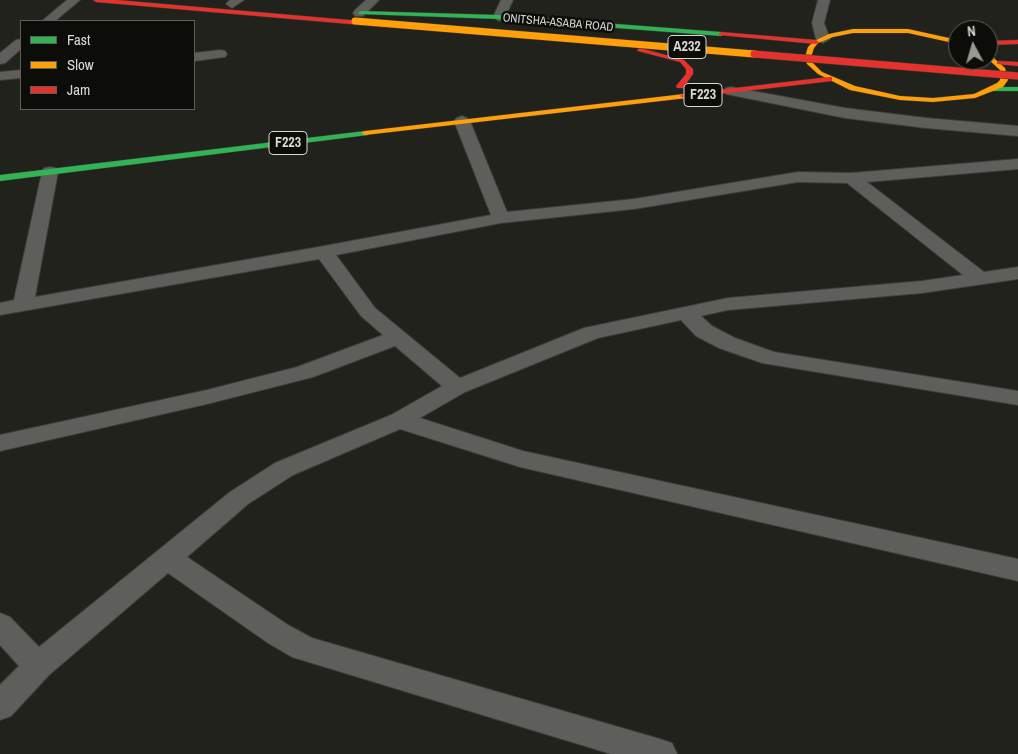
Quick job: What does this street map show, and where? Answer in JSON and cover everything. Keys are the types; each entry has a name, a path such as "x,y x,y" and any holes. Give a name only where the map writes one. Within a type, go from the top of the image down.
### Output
{"main road":[{"name":"ONITSHA-ASABA ROAD","path":"96,0 197,3 1018,76"},
{"name":"A232","path":"197,3 235,2 357,17 376,14 1018,68"},
{"path":"376,14 499,17 819,40 842,33 879,30 922,33 948,40"},
{"path":"357,17 451,34 812,65 829,78 868,92 916,100 962,99 994,89 1018,89"},
{"path":"812,65 808,52 819,40"},
{"path":"998,43 1018,42"},
{"path":"640,50 682,61 690,69 689,74 680,86"},
{"path":"998,58 1018,53"},
{"path":"998,60 1018,64"},
{"path":"794,70 812,65"},
{"path":"994,89 1004,80 1004,74 998,66"},
{"name":"F223","path":"0,178 462,121 746,77"},
{"name":"F223","path":"234,137 572,103 731,91 829,78"}],"street":[{"path":"49,20 74,0"},
{"path":"357,17 373,0"},
{"path":"499,17 507,0"},
{"path":"819,40 818,23 824,0"},
{"path":"0,60 20,44"},
{"path":"195,56 220,54"},
{"path":"0,76 20,74"},
{"path":"731,91 854,114 926,123 1018,131"},
{"path":"462,121 501,218"},
{"path":"0,309 324,252 501,218 634,204 798,177 851,178 1018,164"},
{"path":"23,305 50,172"},
{"path":"851,178 980,278"},
{"path":"324,252 368,312 396,338 457,387"},
{"path":"0,706 38,666 238,498 284,470 399,420 457,387 592,333 728,304 922,287 1018,273"},
{"path":"686,313 704,331 727,343 770,358 1018,398"},
{"path":"0,443 207,398 305,372 396,338"},
{"path":"399,420 520,459 1018,570"},
{"path":"166,558 278,634 303,648 660,754"},
{"path":"0,624 38,666"}],"traffic: fast":[{"path":"361,13 499,17 721,34"},
{"path":"994,89 1018,89"},
{"path":"0,178 365,133"}],"traffic: slow":[{"path":"355,21 754,54"},
{"path":"948,40 908,31 853,31 831,35 816,42 811,47 808,57 809,63 820,73 853,88 900,98 933,100 975,96 1000,85 1004,80 1003,69 998,64"},
{"path":"365,133 684,96"}],"traffic: jam":[{"path":"96,0 384,25"},
{"path":"721,34 816,42"},
{"path":"998,43 1018,42"},
{"path":"640,50 682,61 690,69 689,74 680,86"},
{"path":"754,54 1018,76"},
{"path":"999,63 1018,64"},
{"path":"684,96 829,79"}]}
